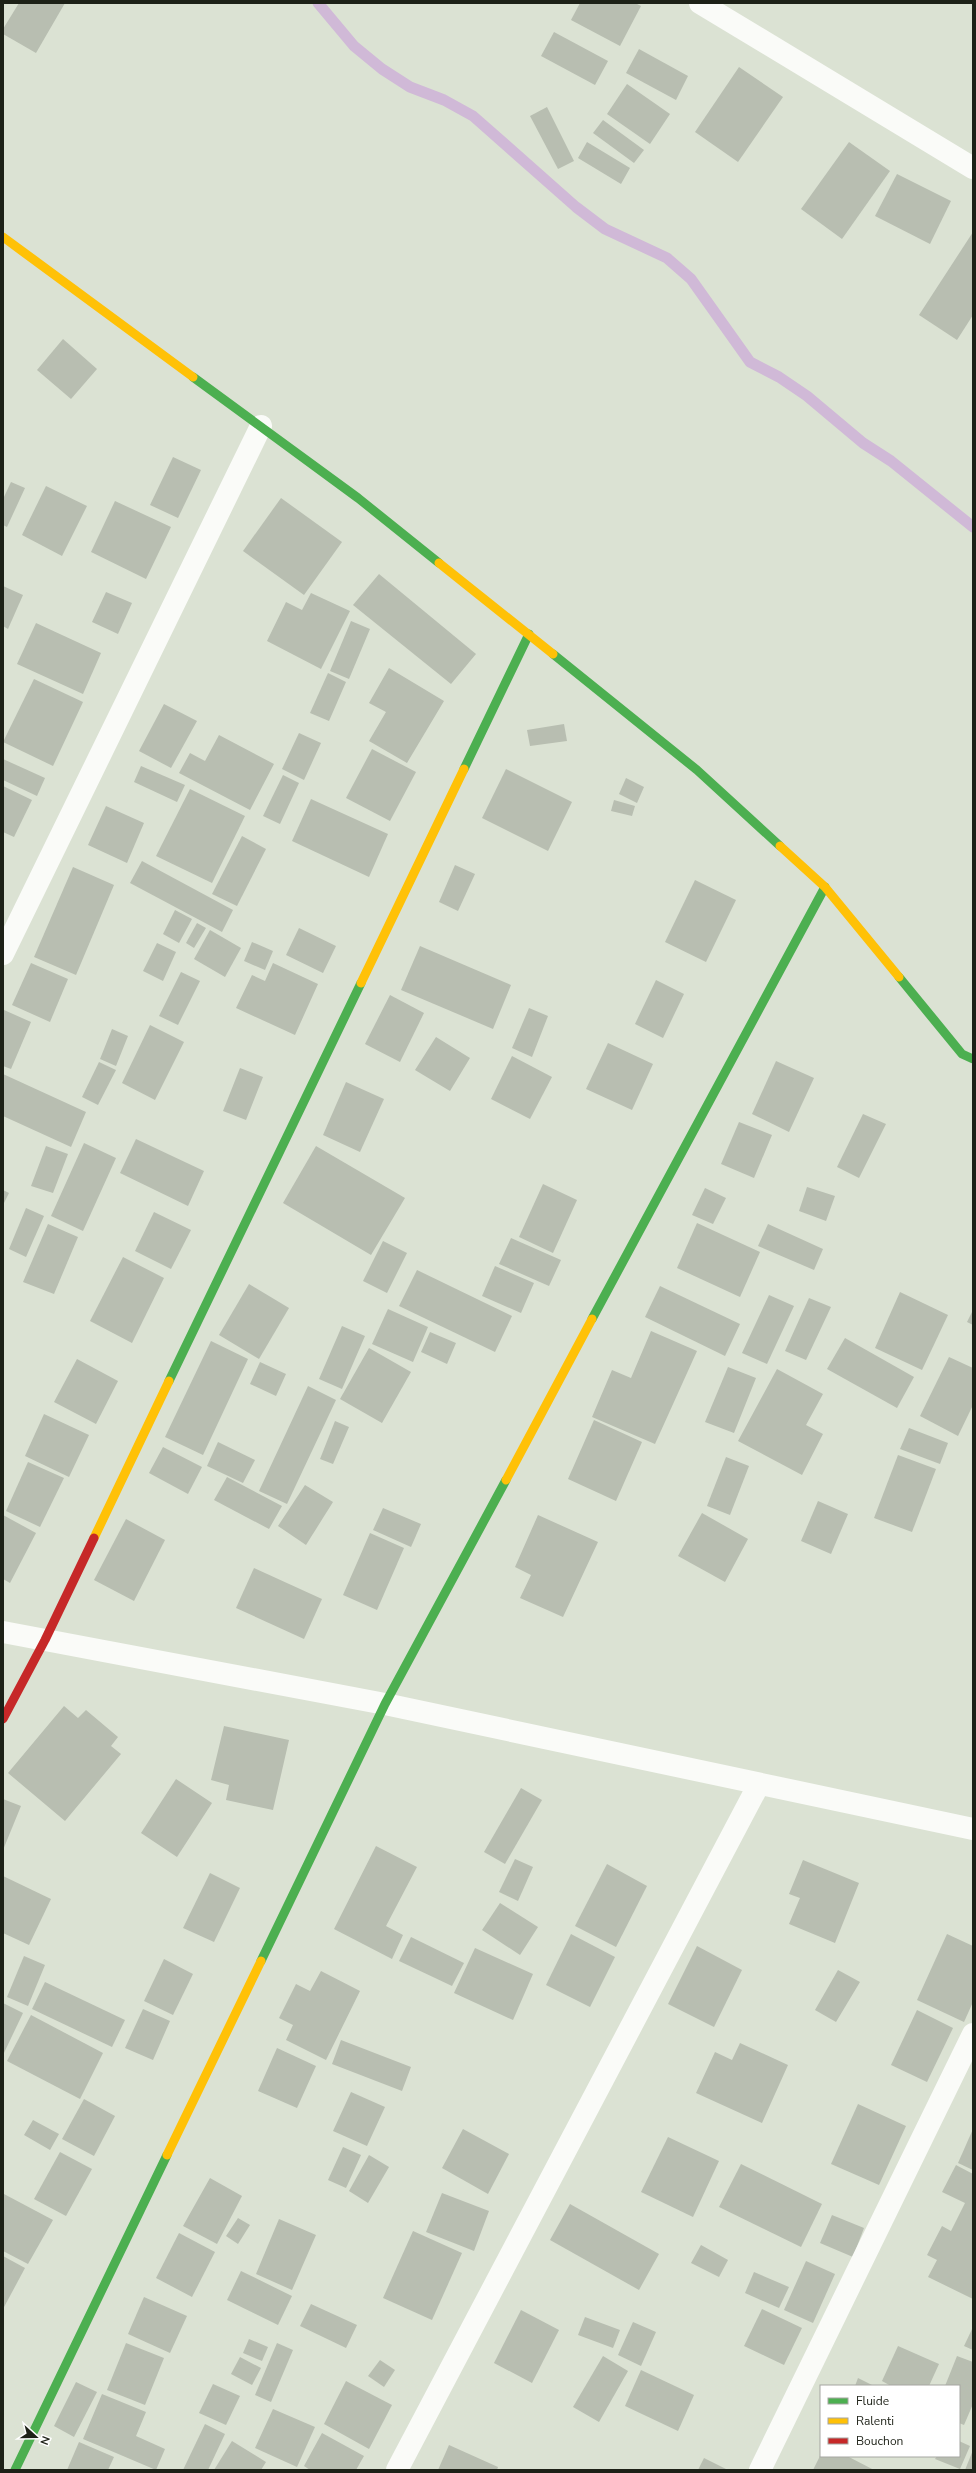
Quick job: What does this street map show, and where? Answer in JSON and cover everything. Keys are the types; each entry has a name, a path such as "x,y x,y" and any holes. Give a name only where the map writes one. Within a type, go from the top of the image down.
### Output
{"street":[{"path":"700,3 973,168"},
{"path":"3,237 358,498 697,770 825,887 962,1054 973,1059"},
{"path":"3,954 261,426"},
{"path":"3,1719 45,1640 529,634"},
{"path":"14,2470 385,1704 825,887"},
{"path":"3,1632 385,1704 973,1829"},
{"path":"397,2470 759,1784"},
{"path":"760,2470 973,2034"}],"building":[{"path":"19,3 65,3 36,53 3,34 3,29"},
{"path":"580,3 635,3 641,6 620,46 571,20"},
{"path":"554,32 608,61 595,85 541,56"},
{"path":"639,49 688,76 676,100 626,73"},
{"path":"739,67 783,97 738,162 695,132"},
{"path":"627,84 670,114 650,144 607,114"},
{"path":"547,107 574,161 558,169 530,116"},
{"path":"603,120 644,150 634,163 593,133"},
{"path":"587,142 630,168 621,184 578,158"},
{"path":"849,142 890,171 842,239 801,209"},
{"path":"897,174 951,201 930,244 875,216"},
{"path":"973,232 973,315 957,340 919,315"},
{"path":"63,339 97,369 71,399 37,370"},
{"path":"173,457 201,470 178,518 150,505"},
{"path":"11,482 25,488 7,527 3,525 3,499"},
{"path":"46,486 87,506 62,556 22,535"},
{"path":"281,498 342,542 304,595 243,551"},
{"path":"115,501 171,527 146,579 91,552"},
{"path":"379,574 476,654 451,684 353,605"},
{"path":"3,586 23,595 8,629 3,626"},
{"path":"106,592 132,603 118,634 92,622"},
{"path":"311,593 350,611 321,669 267,641 286,602 302,610"},
{"path":"351,621 370,629 349,679 330,671"},
{"path":"36,623 101,653 83,694 17,664"},
{"path":"389,668 444,701 407,763 369,741 386,712 369,703"},
{"path":"328,673 346,682 329,721 310,713"},
{"path":"34,679 83,702 53,766 3,742"},
{"path":"164,704 197,721 171,768 139,751"},
{"path":"564,724 567,741 530,746 527,730"},
{"path":"299,733 321,743 304,780 282,769"},
{"path":"219,735 274,764 250,810 179,773 190,753 205,761"},
{"path":"372,749 416,772 390,821 346,798"},
{"path":"3,759 45,778 37,796 3,780"},
{"path":"141,766 185,785 177,802 134,782"},
{"path":"506,769 572,802 548,851 482,818"},
{"path":"283,775 299,783 280,824 263,816"},
{"path":"626,778 644,787 637,803 619,794"},
{"path":"3,786 32,800 14,837 3,832"},
{"path":"190,789 245,816 212,883 156,856"},
{"path":"311,799 388,834 369,877 292,841"},
{"path":"614,800 635,806 632,816 611,811"},
{"path":"106,806 144,823 127,863 88,845"},
{"path":"242,836 266,849 237,906 212,894"},
{"path":"142,861 233,910 222,932 130,883"},
{"path":"455,865 475,874 458,911 439,902"},
{"path":"73,867 114,885 76,975 34,957"},
{"path":"695,880 736,900 706,962 665,942"},
{"path":"175,910 192,919 179,943 163,934"},
{"path":"197,923 206,928 194,948 186,943"},
{"path":"299,928 336,946 323,973 286,955"},
{"path":"210,930 241,948 225,977 194,959"},
{"path":"252,942 273,951 265,970 244,961"},
{"path":"157,943 176,952 163,981 143,971"},
{"path":"420,946 511,985 493,1029 401,990"},
{"path":"31,963 68,979 50,1022 12,1005"},
{"path":"273,963 318,984 295,1035 236,1008 252,975 265,981"},
{"path":"181,972 200,981 178,1025 159,1016"},
{"path":"656,980 684,994 663,1038 635,1024"},
{"path":"390,995 424,1013 400,1062 365,1044"},
{"path":"529,1008 548,1016 532,1057 512,1048"},
{"path":"4,1010 31,1022 11,1069 3,1066"},
{"path":"150,1025 184,1042 155,1100 122,1083"},
{"path":"112,1029 128,1036 116,1066 100,1059"},
{"path":"436,1037 470,1058 450,1091 415,1070"},
{"path":"608,1043 653,1064 632,1110 586,1089"},
{"path":"512,1056 552,1077 530,1119 491,1099"},
{"path":"776,1061 814,1078 789,1132 752,1114"},
{"path":"99,1062 116,1070 98,1105 82,1097"},
{"path":"240,1068 263,1077 246,1120 223,1111"},
{"path":"3,1074 86,1112 71,1147 3,1116"},
{"path":"346,1082 384,1099 360,1152 323,1135"},
{"path":"863,1114 886,1124 859,1178 837,1167"},
{"path":"739,1122 772,1135 754,1178 721,1164"},
{"path":"136,1139 204,1171 188,1206 120,1173"},
{"path":"84,1143 116,1158 83,1231 51,1216"},
{"path":"46,1146 68,1154 53,1193 31,1186"},
{"path":"316,1146 405,1198 371,1255 283,1203"},
{"path":"543,1184 577,1200 553,1253 519,1237"},
{"path":"807,1187 835,1196 826,1221 799,1211"},
{"path":"705,1188 726,1198 713,1224 692,1215"},
{"path":"3,1190 9,1193 3,1205"},
{"path":"26,1208 44,1216 26,1257 9,1249"},
{"path":"154,1212 191,1230 171,1269 135,1251"},
{"path":"697,1223 760,1252 740,1297 677,1268"},
{"path":"48,1224 78,1237 54,1294 23,1282"},
{"path":"768,1224 823,1249 814,1270 758,1246"},
{"path":"511,1238 561,1260 549,1286 499,1264"},
{"path":"383,1241 407,1253 387,1293 363,1281"},
{"path":"123,1257 164,1278 132,1343 90,1321"},
{"path":"495,1266 534,1283 521,1313 482,1296"},
{"path":"417,1270 512,1316 495,1352 399,1306"},
{"path":"249,1284 289,1308 259,1359 219,1335"},
{"path":"660,1286 740,1324 725,1356 645,1317"},
{"path":"900,1292 948,1315 922,1370 875,1348"},
{"path":"769,1295 794,1306 767,1364 742,1353"},
{"path":"809,1298 831,1307 806,1360 785,1351"},
{"path":"388,1309 428,1327 413,1362 372,1344"},
{"path":"973,1310 973,1325 967,1322"},
{"path":"342,1326 365,1336 342,1389 319,1379"},
{"path":"651,1331 697,1351 655,1444 592,1417 612,1370 631,1378"},
{"path":"430,1332 456,1343 447,1364 421,1352"},
{"path":"845,1338 914,1377 897,1408 827,1369"},
{"path":"211,1341 248,1359 203,1455 165,1437"},
{"path":"369,1348 411,1372 382,1423 340,1399"},
{"path":"949,1357 973,1368 973,1405 958,1436 920,1416"},
{"path":"77,1359 118,1381 96,1424 54,1402"},
{"path":"260,1362 286,1374 276,1396 250,1384"},
{"path":"728,1367 756,1378 734,1433 705,1422"},
{"path":"777,1369 823,1394 806,1425 823,1434 802,1475 738,1441"},
{"path":"308,1386 336,1400 287,1504 259,1491"},
{"path":"44,1414 89,1435 69,1477 25,1456"},
{"path":"594,1420 642,1442 616,1501 568,1479"},
{"path":"335,1421 349,1427 333,1464 320,1459"},
{"path":"909,1428 948,1443 940,1464 900,1449"},
{"path":"218,1442 255,1460 243,1483 207,1466"},
{"path":"163,1447 202,1467 188,1494 149,1473"},
{"path":"898,1455 936,1469 912,1532 874,1518"},
{"path":"726,1457 749,1466 730,1515 707,1506"},
{"path":"28,1462 64,1478 40,1527 6,1511"},
{"path":"227,1477 282,1506 269,1529 214,1500"},
{"path":"305,1485 333,1502 306,1545 278,1526"},
{"path":"818,1501 848,1514 831,1554 801,1541"},
{"path":"383,1508 421,1524 411,1547 373,1530"},
{"path":"702,1513 748,1539 725,1582 678,1556"},
{"path":"3,1515 36,1533 10,1583 3,1579"},
{"path":"538,1515 598,1542 563,1617 520,1598 531,1575 515,1567"},
{"path":"126,1519 165,1540 134,1601 94,1580"},
{"path":"370,1533 404,1548 377,1610 343,1595"},
{"path":"254,1568 322,1599 304,1639 236,1608"},
{"path":"64,1706 78,1718 86,1710 118,1737 111,1746 121,1754 65,1821 8,1773"},
{"path":"224,1726 289,1740 273,1810 226,1800 229,1785 211,1780"},
{"path":"176,1779 212,1803 177,1857 141,1833"},
{"path":"521,1788 542,1800 505,1864 484,1852"},
{"path":"3,1799 21,1806 3,1850"},
{"path":"376,1846 417,1867 386,1926 403,1935 392,1959 334,1929"},
{"path":"515,1859 533,1867 518,1901 499,1892"},
{"path":"803,1860 859,1883 835,1943 789,1924 800,1898 789,1894"},
{"path":"607,1864 647,1886 616,1947 575,1926"},
{"path":"210,1873 240,1888 214,1942 183,1928"},
{"path":"3,1876 51,1899 29,1945 3,1933"},
{"path":"500,1903 538,1927 520,1955 482,1930"},
{"path":"571,1934 615,1957 590,2007 546,1985"},
{"path":"947,1934 973,1946 973,2002 964,2022 917,2000"},
{"path":"411,1937 464,1963 452,1986 399,1961"},
{"path":"697,1946 742,1970 714,2027 668,2004"},
{"path":"475,1948 533,1974 513,2020 454,1993"},
{"path":"24,1956 45,1965 28,2006 7,1997"},
{"path":"164,1959 193,1974 173,2015 144,2001"},
{"path":"838,1970 860,1982 836,2022 815,2010"},
{"path":"321,1971 360,1991 326,2060 286,2040 293,2025 279,2018 296,1984 310,1991"},
{"path":"45,1982 125,2020 112,2047 32,2009"},
{"path":"3,2003 23,2013 3,2055"},
{"path":"143,2009 170,2021 153,2060 125,2048"},
{"path":"917,2010 953,2028 927,2082 891,2065"},
{"path":"31,2015 103,2053 80,2099 7,2061"},
{"path":"341,2040 411,2067 402,2091 332,2064"},
{"path":"740,2043 788,2065 762,2123 696,2093 715,2052 732,2060"},
{"path":"277,2048 316,2066 297,2108 258,2091"},
{"path":"351,2092 385,2107 367,2146 333,2131"},
{"path":"84,2099 115,2116 94,2156 62,2139"},
{"path":"858,2104 906,2126 879,2185 831,2164"},
{"path":"33,2120 59,2134 50,2150 24,2135"},
{"path":"463,2129 509,2154 488,2194 442,2168"},
{"path":"973,2129 973,2170 958,2163"},
{"path":"668,2137 719,2161 693,2217 641,2192"},
{"path":"343,2147 361,2155 346,2188 328,2180"},
{"path":"60,2152 92,2169 66,2216 34,2199"},
{"path":"369,2155 389,2167 368,2203 349,2191"},
{"path":"741,2164 822,2204 801,2247 719,2207"},
{"path":"956,2165 973,2174 973,2299 928,2277 937,2260 927,2255 942,2226 951,2231 965,2203 942,2192"},
{"path":"210,2178 242,2196 217,2244 183,2226"},
{"path":"442,2193 489,2211 474,2251 426,2232"},
{"path":"4,2194 53,2220 28,2264 3,2251"},
{"path":"570,2204 659,2254 639,2290 550,2240"},
{"path":"832,2215 864,2228 853,2257 820,2243"},
{"path":"238,2218 250,2225 238,2244 226,2236"},
{"path":"279,2219 316,2235 292,2290 256,2274"},
{"path":"413,2231 462,2253 432,2320 383,2298"},
{"path":"179,2233 215,2252 192,2297 156,2278"},
{"path":"701,2245 728,2260 719,2277 691,2263"},
{"path":"3,2256 25,2268 3,2309"},
{"path":"806,2261 835,2274 813,2323 784,2310"},
{"path":"241,2271 292,2296 278,2325 227,2300"},
{"path":"754,2272 789,2287 779,2308 745,2293"},
{"path":"144,2297 187,2316 170,2353 128,2334"},
{"path":"311,2304 357,2325 346,2348 300,2326"},
{"path":"762,2309 802,2328 784,2365 744,2346"},
{"path":"521,2310 559,2330 532,2383 494,2363"},
{"path":"585,2317 620,2330 613,2348 578,2335"},
{"path":"633,2322 656,2332 641,2366 618,2355"},
{"path":"973,2327 973,2350 964,2346"},
{"path":"249,2339 268,2347 262,2361 243,2353"},
{"path":"126,2343 164,2358 145,2405 107,2390"},
{"path":"277,2343 293,2350 271,2402 255,2395"},
{"path":"898,2346 939,2364 929,2385 889,2385 882,2381"},
{"path":"603,2356 628,2371 599,2422 573,2407"},
{"path":"957,2356 973,2362 973,2404 964,2425 960,2423 960,2385 945,2385"},
{"path":"240,2357 261,2368 252,2385 231,2374"},
{"path":"380,2360 395,2370 384,2387 368,2376"},
{"path":"641,2370 694,2395 678,2431 625,2406"},
{"path":"858,2378 872,2385 855,2385"},
{"path":"346,2381 392,2405 369,2449 324,2424"},
{"path":"76,2382 97,2392 74,2437 54,2426"},
{"path":"213,2384 240,2396 226,2425 199,2413"},
{"path":"102,2394 146,2412 136,2436 165,2449 156,2470 83,2439"},
{"path":"273,2409 315,2427 297,2467 255,2448"},
{"path":"205,2424 225,2434 208,2470 183,2470"},
{"path":"322,2433 364,2456 356,2470 310,2470 304,2466"},
{"path":"232,2441 266,2462 261,2470 214,2470"},
{"path":"960,2441 970,2446 960,2469 935,2459 936,2457 960,2457"},
{"path":"79,2442 114,2457 108,2470 67,2470"},
{"path":"449,2445 498,2467 497,2470 438,2470"},
{"path":"973,2450 973,2470 965,2470"},
{"path":"820,2456 849,2457 874,2470 813,2470"},
{"path":"704,2458 728,2470 698,2470"}],"waterway":[{"path":"318,3 354,46 382,69 410,87 444,100 473,116 576,207 605,229 667,258 691,279 750,362 779,377 807,396 863,443 891,461 973,527"}],"traffic: fast":[{"path":"193,377 358,498 439,563"},
{"path":"464,769 529,634"},
{"path":"553,654 697,770 780,846"},
{"path":"592,1319 825,887"},
{"path":"899,977 962,1054 973,1059"},
{"path":"169,1381 361,983"},
{"path":"261,1961 385,1704 506,1480"},
{"path":"15,2470 167,2155"}],"traffic: slow":[{"path":"3,237 193,377"},
{"path":"439,563 553,654"},
{"path":"361,983 464,769"},
{"path":"780,846 825,887 899,977"},
{"path":"506,1480 592,1319"},
{"path":"94,1538 169,1381"},
{"path":"167,2155 261,1961"}],"traffic: jam":[{"path":"3,1719 45,1640 94,1538"}]}
